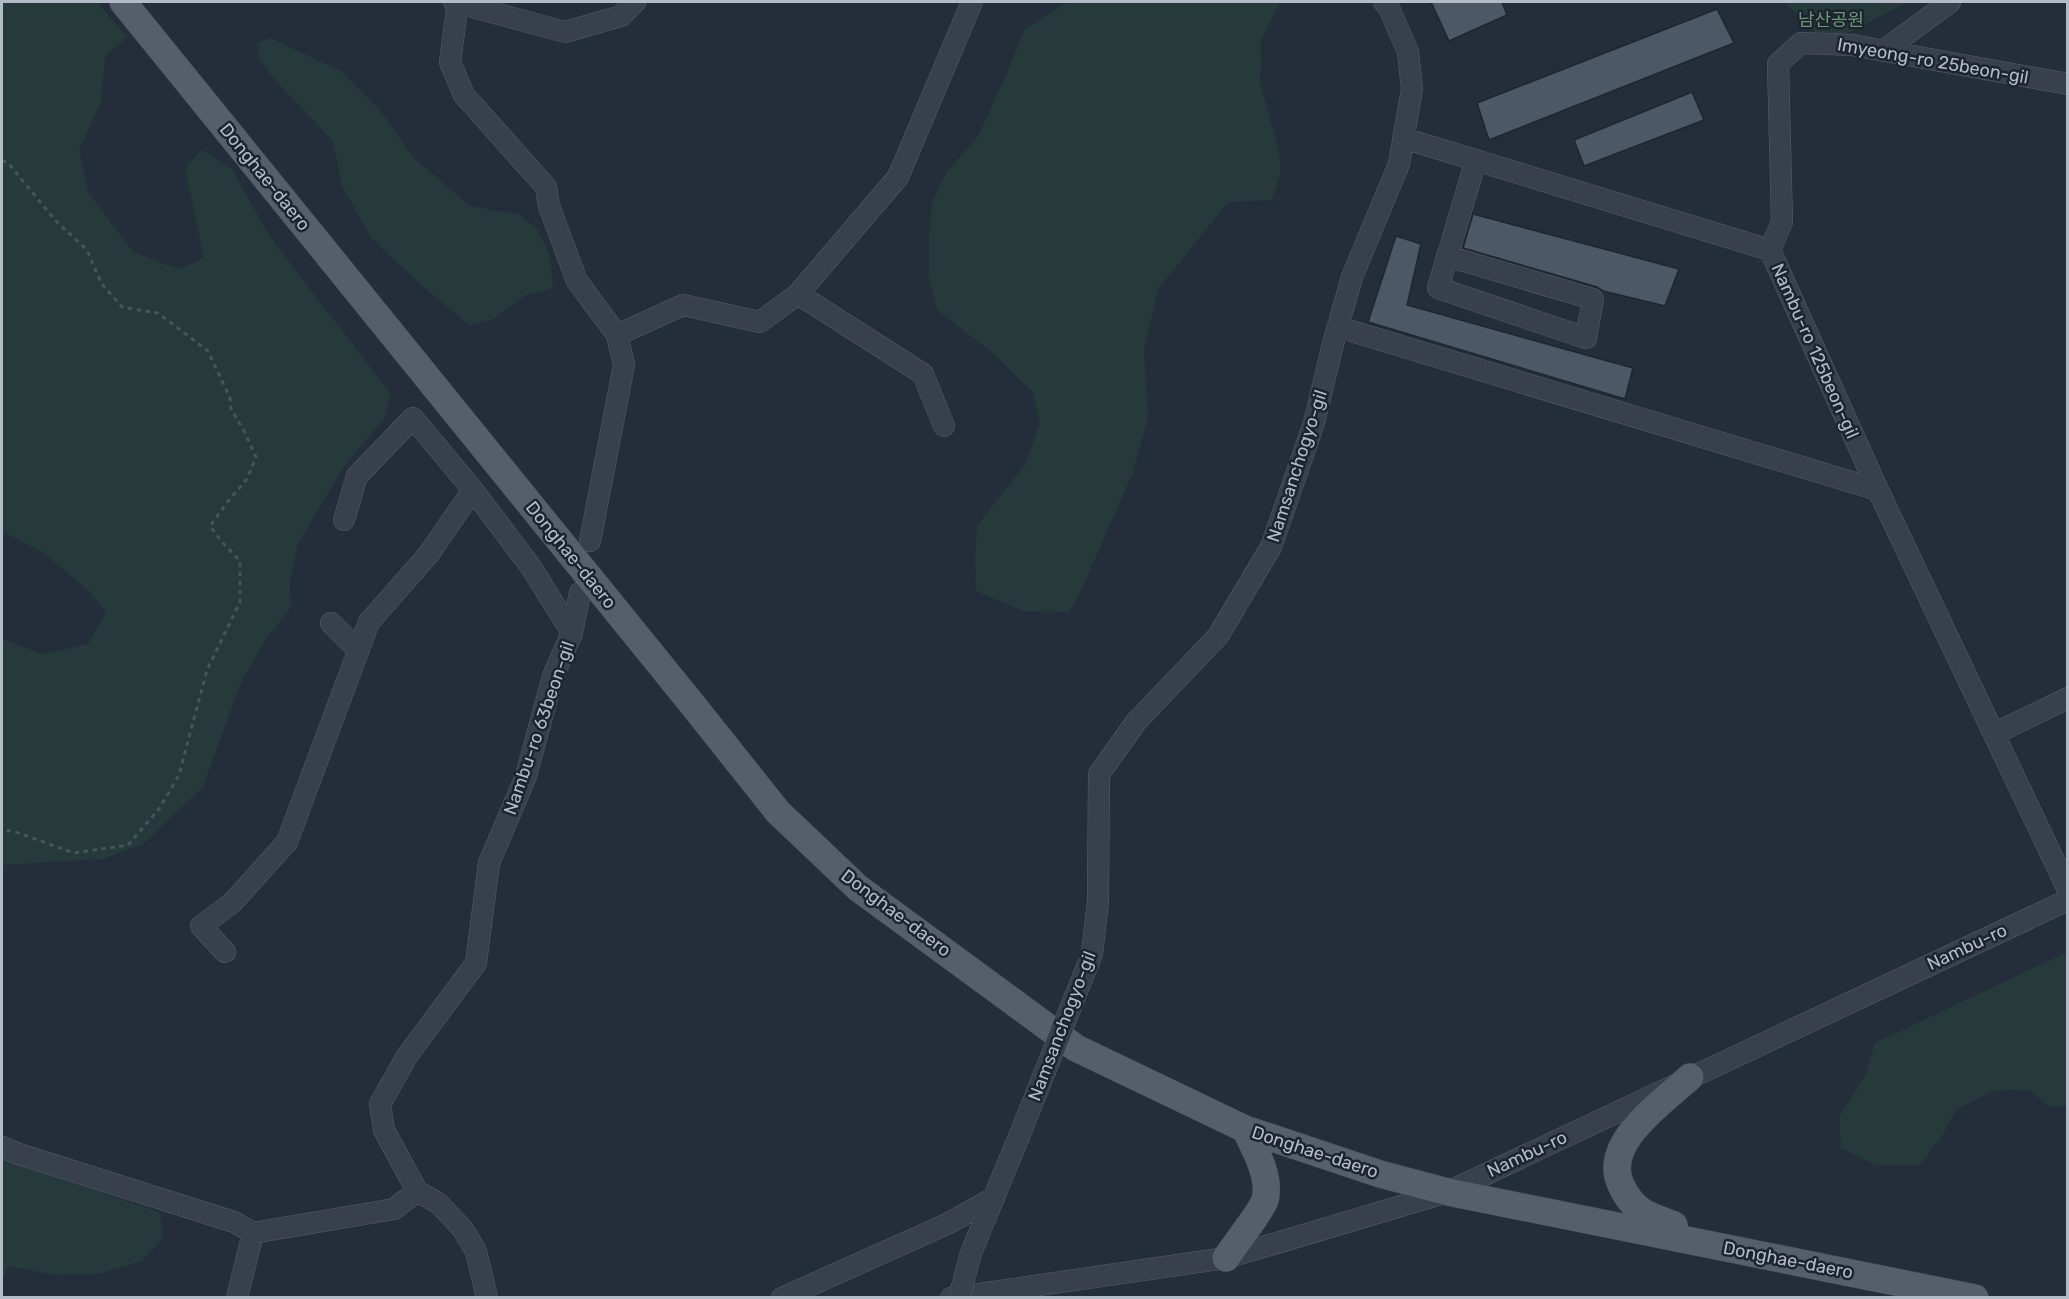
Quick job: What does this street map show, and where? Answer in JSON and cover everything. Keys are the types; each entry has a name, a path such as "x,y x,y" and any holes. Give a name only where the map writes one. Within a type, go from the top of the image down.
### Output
{"main road":[{"name":"Donghae-daero","path":"125,4 778,812 858,888 1076,1048 1245,1129 1380,1174 1448,1192 1975,1298"},
{"path":"1690,1077 1632,1129 1619,1153 1616,1176 1625,1194 1642,1212 1731,1249"},
{"path":"1226,1258 1265,1200 1265,1178 1259,1157 1245,1129"}],"street":[{"path":"590,541 624,365 617,335 577,281 549,206 546,187 464,95 450,62 456,2 565,33 621,16 635,2"},
{"path":"617,335 683,305 760,321 798,294 898,177 972,2"},
{"name":"Namsanchogyo-gil","path":"959,1298 970,1253 1092,954 1098,901 1099,774 1136,722 1218,636 1271,547 1314,423 1352,277 1399,164 1412,89 1408,52 1389,8 1384,2"},
{"path":"1883,51 1950,2"},
{"name":"Imyeong-ro 25beon-gil","path":"1770,250 1782,222 1778,64 1801,43 1852,45 2067,84"},
{"name":"Nambu-ro 125beon-gil","path":"1403,138 1770,250 1878,490 2067,890"},
{"path":"1447,256 1593,299 1586,338 1438,288 1447,256 1476,160"},
{"path":"798,294 923,374 944,426"},
{"path":"1338,327 1878,490"},
{"path":"344,520 357,476 412,418 473,490 531,567 572,633"},
{"path":"225,952 201,926 232,903 287,842 369,622 428,555 473,490"},
{"name":"Nambu-ro 63beon-gil","path":"487,1298 476,1251 462,1228 438,1203 417,1191 384,1130 380,1104 407,1056 476,963 489,863 526,776 553,676 572,633 580,593"},
{"path":"331,623 358,650"},
{"path":"1994,734 2067,698"},
{"name":"Nambu-ro","path":"951,1298 1226,1258 1448,1192 2067,900"},
{"path":"2,1147 234,1222 253,1233 394,1209 417,1191"},
{"path":"782,1298 947,1224 994,1198"},
{"path":"237,1298 253,1233"}],"path":[{"path":"2,160 9,164 55,219 87,250 101,283 122,307 158,313 208,351 230,398 231,409 256,456 247,479 210,526 240,561 240,602 207,670 179,775 159,808 128,845 117,847 74,853 13,831 2,830"}],"green space":[{"path":"2,2 97,2 127,37 105,56 101,102 79,150 88,192 133,252 178,269 204,258 185,168 202,150 232,169 270,237 390,393 385,418 344,466 298,544 290,579 291,607 264,642 240,685 203,787 143,844 103,859 2,865 2,639 43,654 88,644 106,612 90,592 44,553 2,531"},
{"path":"1280,2 1261,40 1260,83 1278,148 1281,172 1272,200 1228,202 1158,289 1144,349 1148,418 1133,472 1081,591 1069,612 1023,611 976,591 977,526 1026,463 1040,422 1032,391 995,355 937,310 929,276 929,235 932,203 946,173 978,136 1025,29 1066,3"},
{"name":"남산공원","path":"1785,2 1906,2 1906,3 1827,44"},
{"path":"270,38 341,71 380,110 413,157 470,206 518,214 538,230 550,256 553,288 524,296 494,319 469,325 426,289 372,239 342,186 333,141 275,80 260,60 257,44"},
{"path":"2067,952 2067,1106 2049,1106 2029,1090 1992,1091 1956,1110 1942,1136 1920,1165 1876,1165 1841,1148 1839,1117 1866,1074 1875,1043"},
{"path":"2,1156 34,1170 160,1212 163,1239 142,1261 99,1274 54,1275 8,1266 2,1281"}],"building":[{"path":"1431,2 1502,2 1507,15 1449,41"},
{"path":"1717,9 1734,43 1489,140 1477,103"},
{"path":"1692,92 1704,120 1584,166 1574,140"},
{"path":"1473,214 1679,269 1665,306 1603,291 1597,287 1463,248"},
{"path":"1396,236 1421,244 1407,305 1633,368 1625,399 1368,322"}]}
